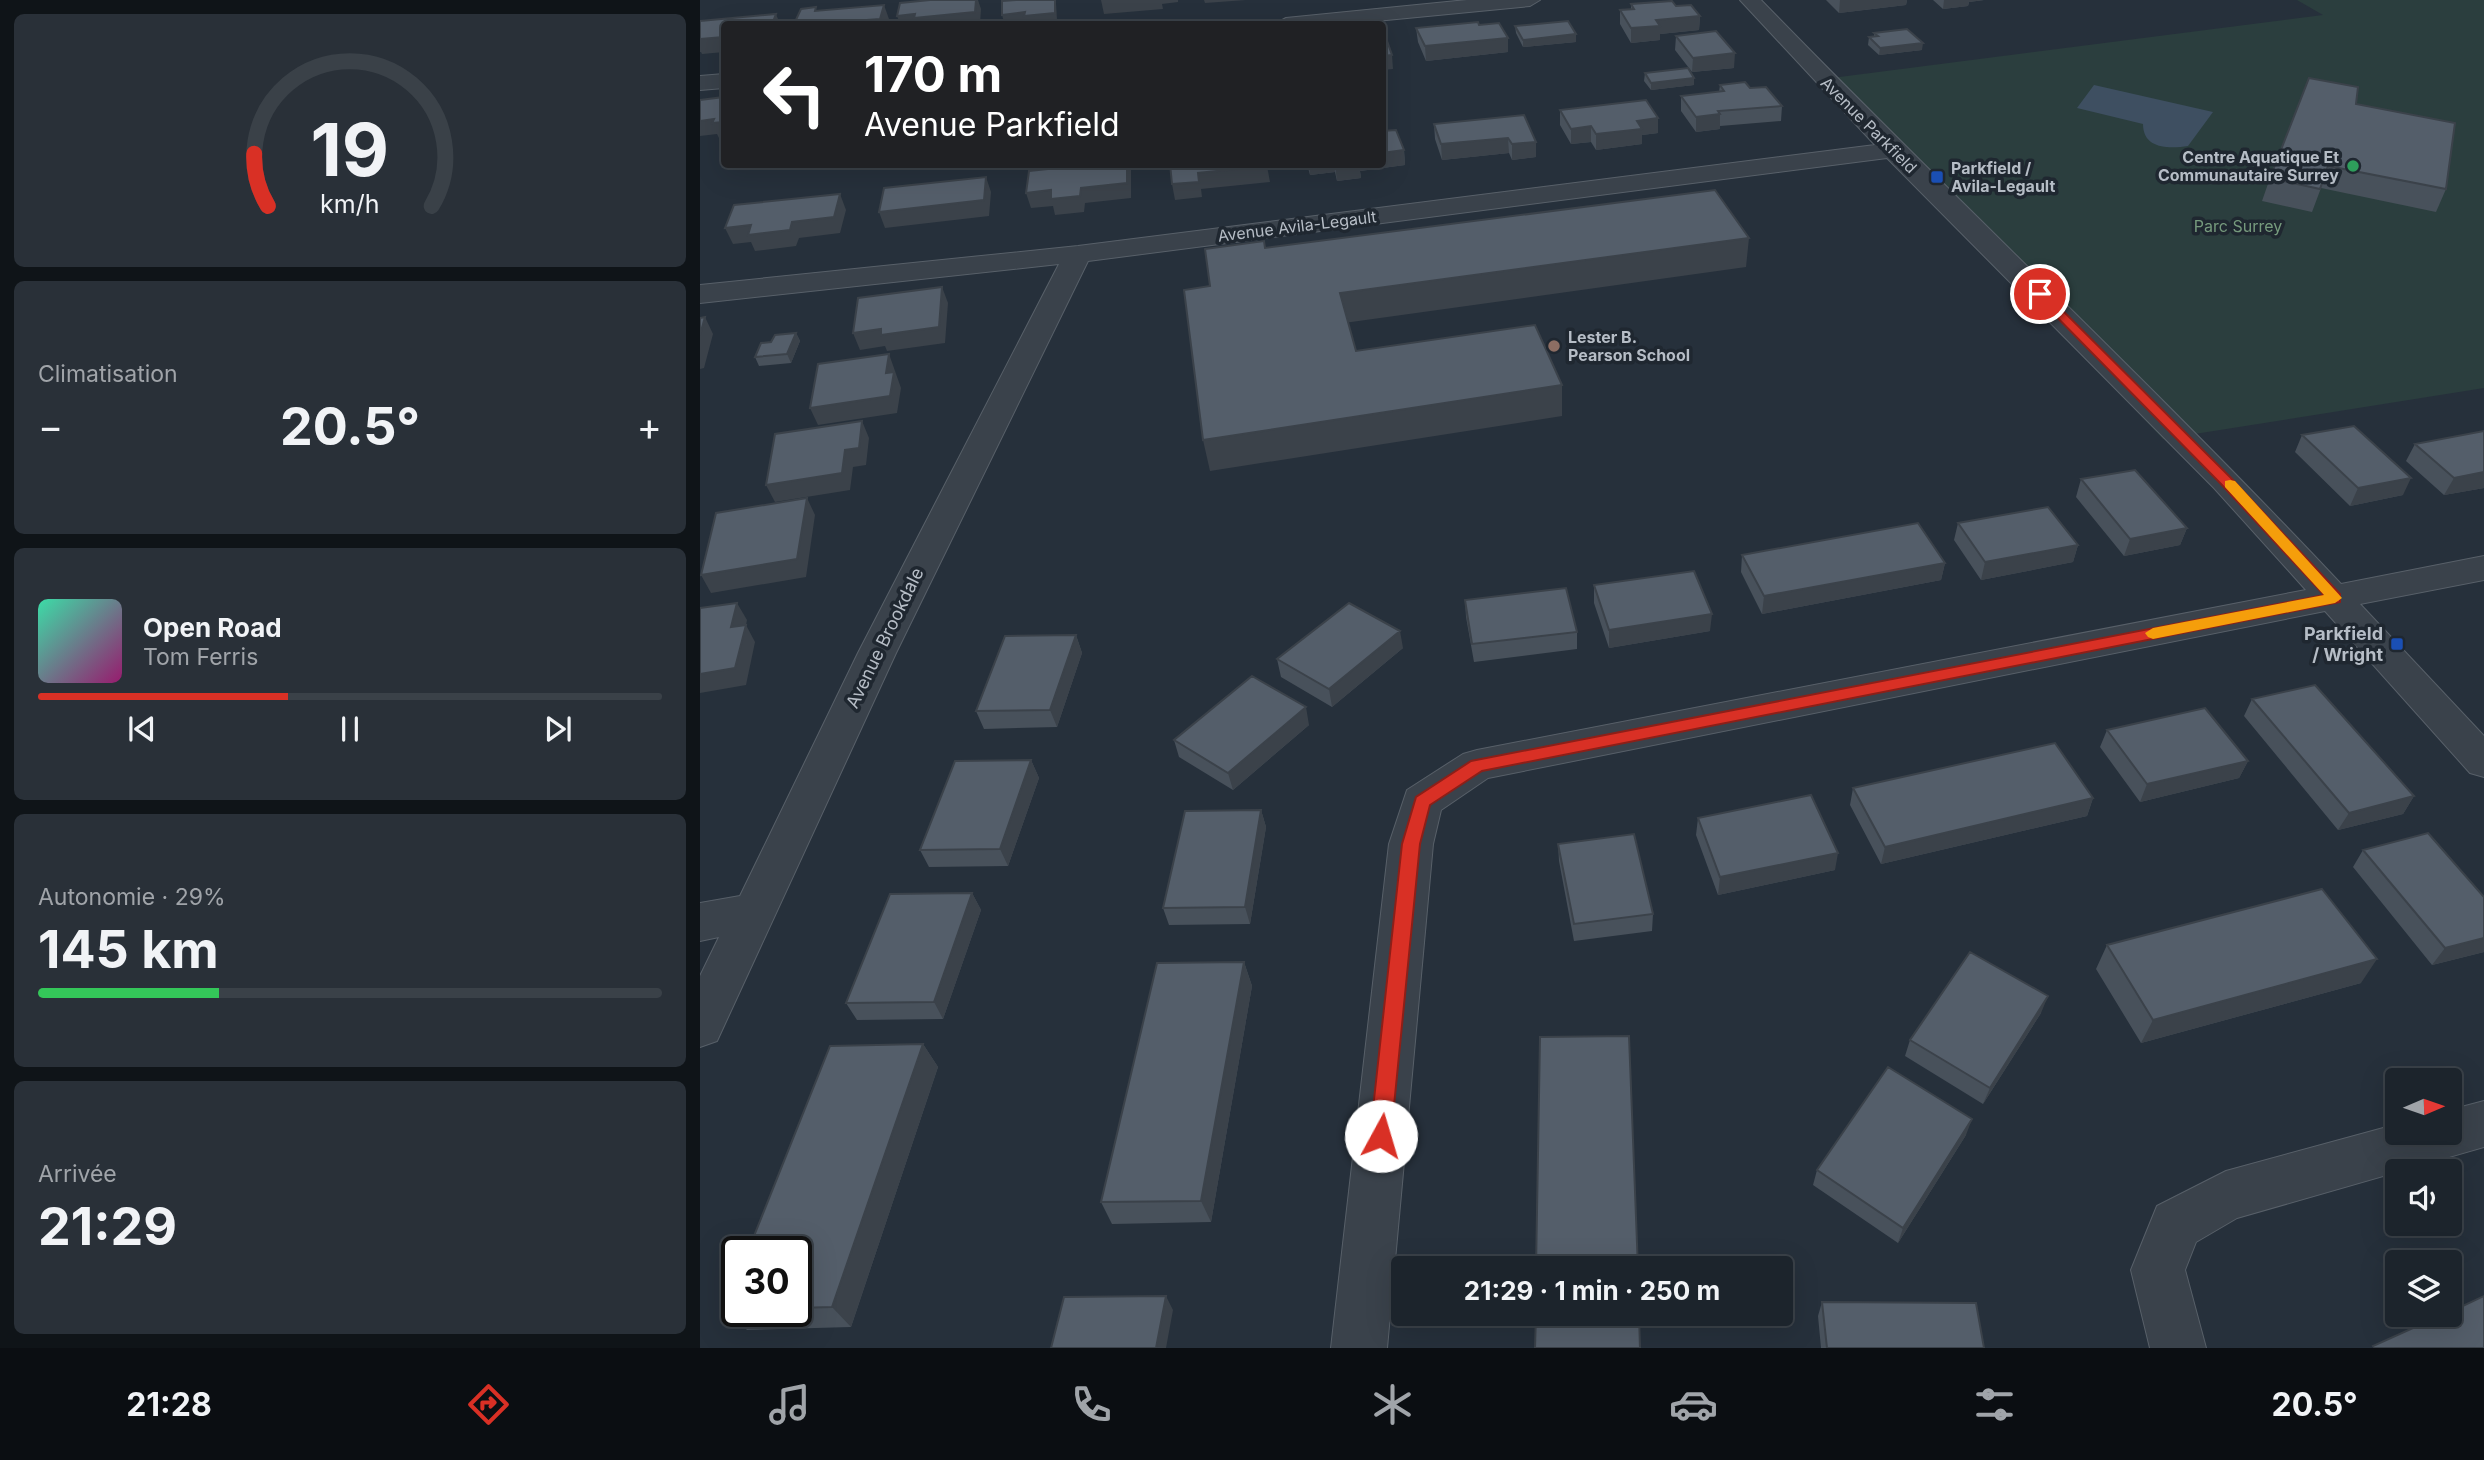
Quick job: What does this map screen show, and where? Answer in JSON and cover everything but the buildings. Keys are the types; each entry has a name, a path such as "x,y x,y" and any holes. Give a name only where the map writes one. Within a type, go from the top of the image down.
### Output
{"street":[{"path":"1316,21 1530,0"},
{"name":"Avenue Parkfield","path":"1751,0 1893,150 2145,397 2335,598 2484,762"},
{"path":"700,83 721,81"},
{"name":"Avenue Avila-Legault","path":"700,294 1078,254 1893,150"},
{"name":"Avenue Brookdale","path":"700,1026 877,653 1078,254"},
{"path":"1359,1348 1411,844 1422,801 1477,765 2484,568"},
{"path":"700,922 755,911"},
{"path":"2178,1348 2158,1270 2176,1224 2226,1196 2484,1124"}],"green space":[{"name":"Parc Surrey","path":"2297,0 2484,0 2484,388 2163,439 1824,79 2323,15"}],"water":[{"path":"2094,85 2213,112 2188,146 2158,146 2147,138 2143,124 2077,108"}],"slow traffic":[{"path":"2153,633 2335,598 2230,484"}],"place":[{"name":"Centre Aquatique Et Communautaire Surrey","path":"2353,166"},
{"name":"Parkfield / Avila-Legault","path":"1937,177"},
{"name":"Lester B. Pearson School","path":"1554,346"},
{"name":"Parkfield / Wright","path":"2397,644"}],"route":[{"path":"1381,1136 1411,844 1422,801 1477,765 2335,598 2145,397 2040,294"}]}
